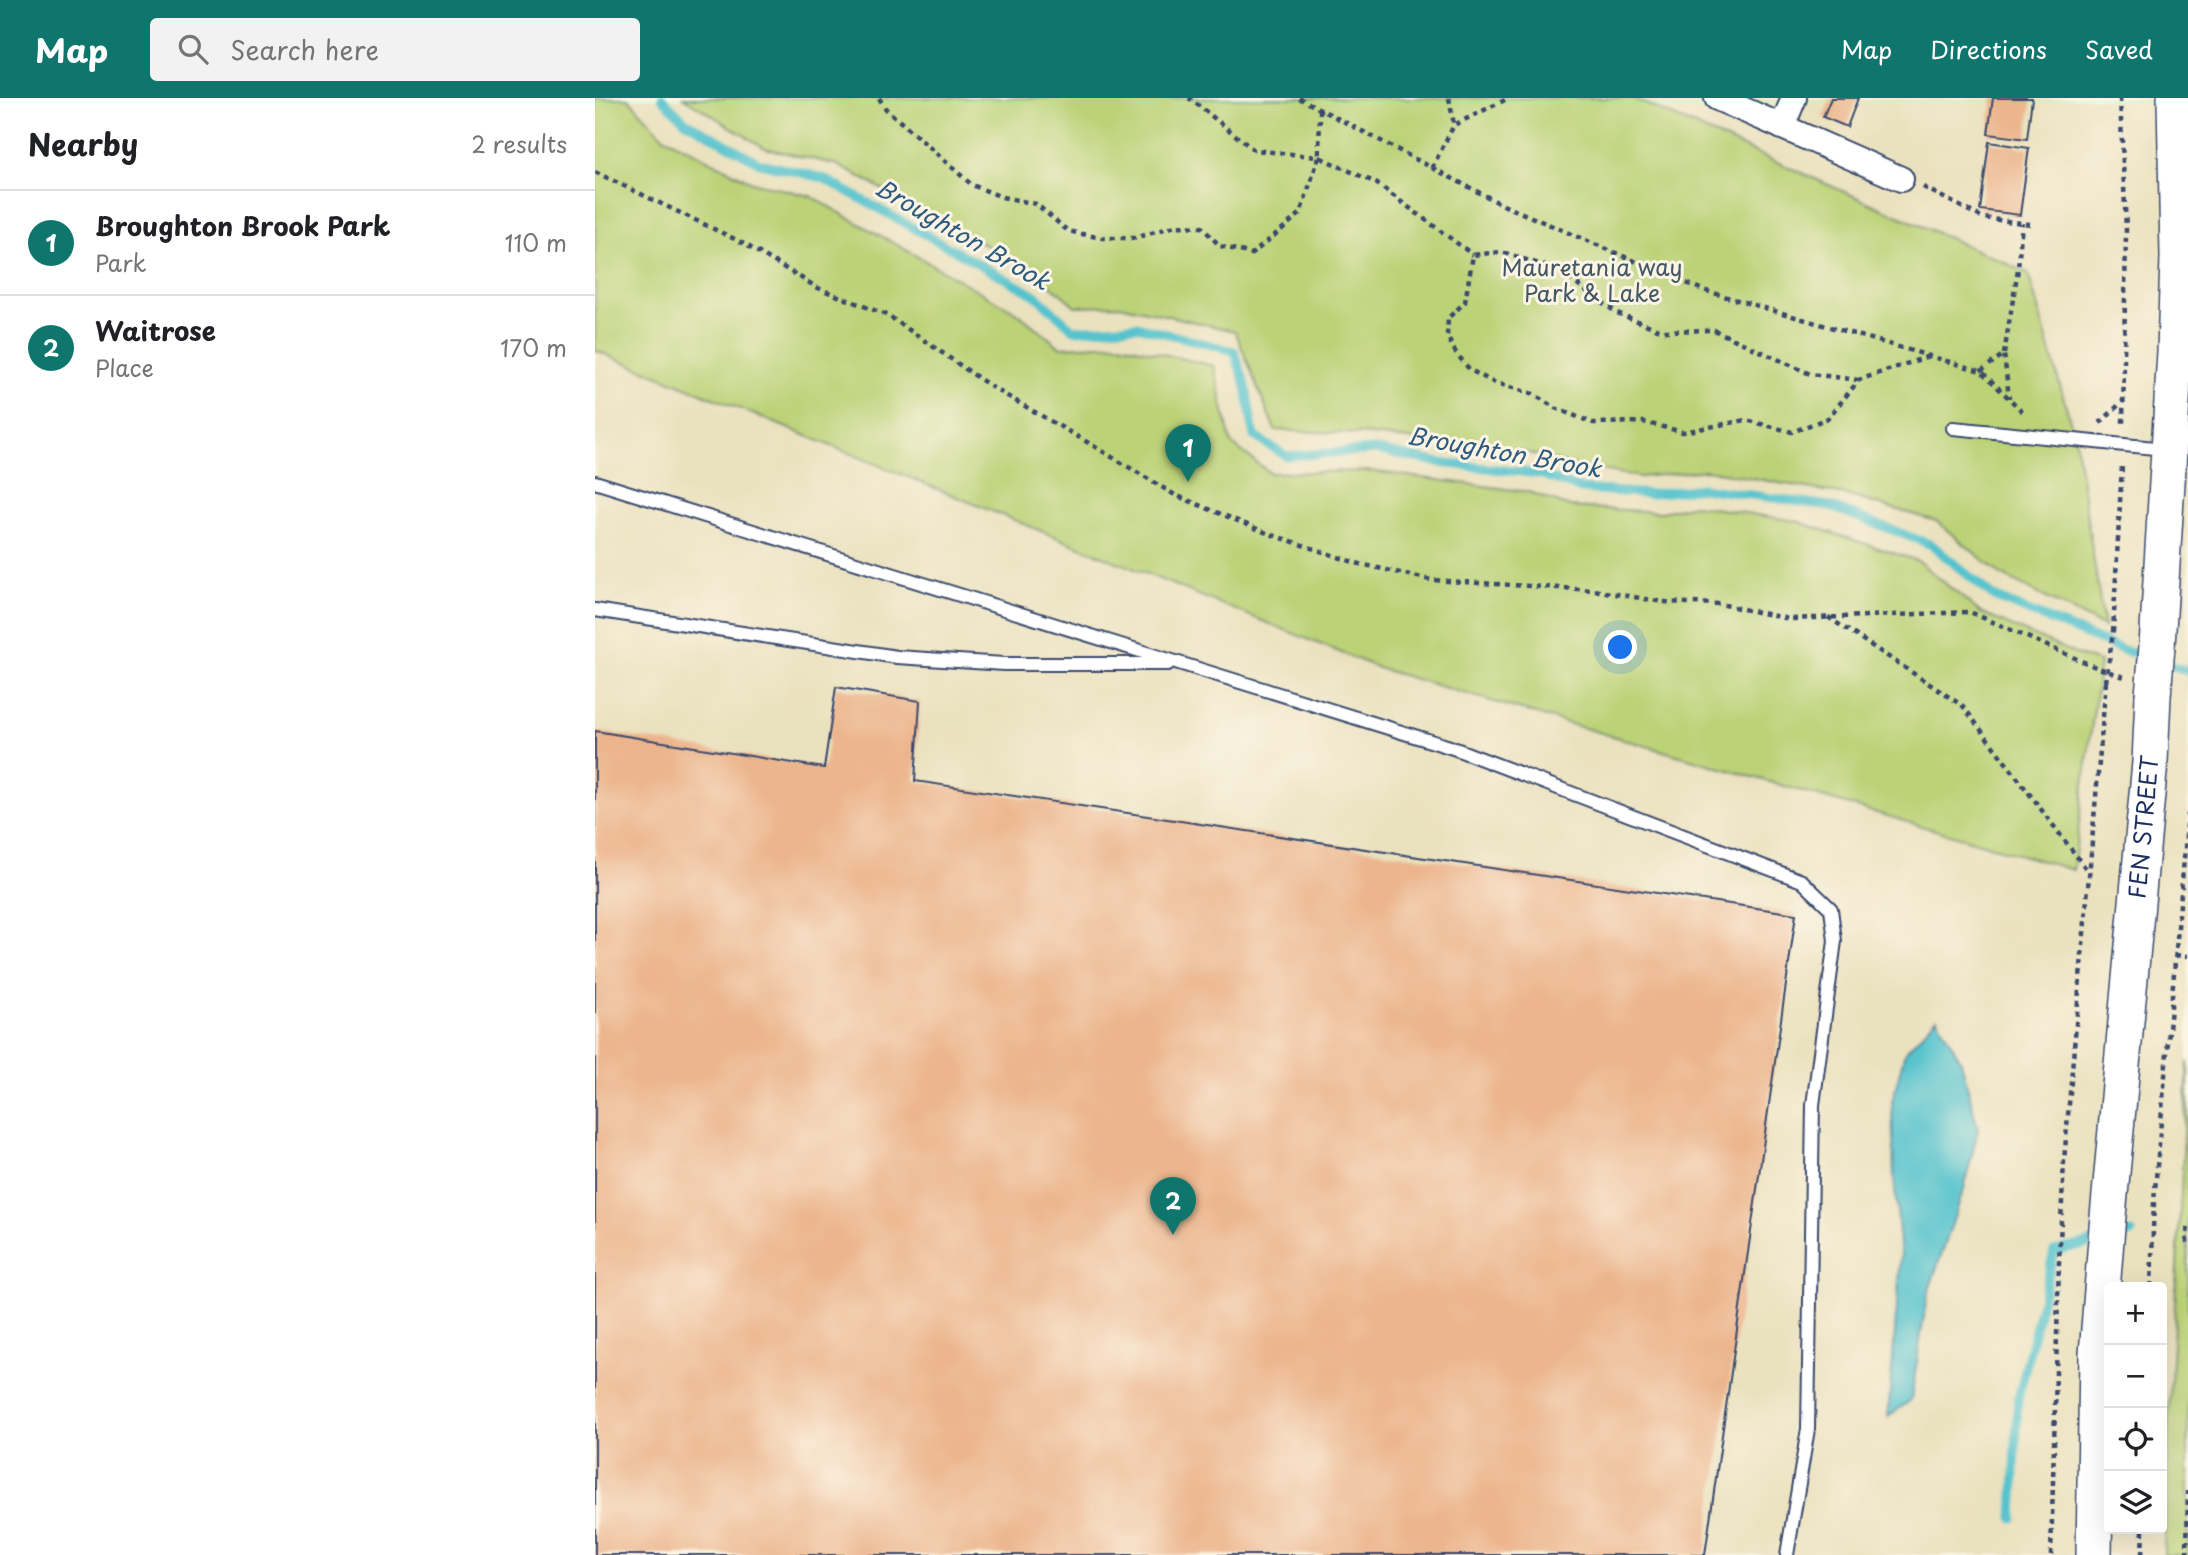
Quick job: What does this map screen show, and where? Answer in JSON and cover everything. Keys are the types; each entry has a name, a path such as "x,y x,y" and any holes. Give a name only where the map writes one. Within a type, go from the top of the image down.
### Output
{"street":[{"path":"1717,98 1901,179"},
{"path":"1782,127 1794,98"},
{"name":"FEN STREET","path":"2094,1555 2097,1354 2150,762 2141,687 2157,646 2183,256 2175,98"}],"lane":[{"path":"1953,428 2169,449"},
{"path":"595,482 1453,748 1802,881 1831,909 1835,941 1813,1105 1808,1429 1787,1555"},
{"path":"595,610 897,657 1003,664 1182,664"}],"path":[{"path":"879,98 886,109 972,185 1002,197 1036,204 1067,231 1102,238 1135,238 1175,226 1202,227 1220,246 1252,254 1300,214 1319,157 1320,109"},
{"path":"1189,98 1254,150 1319,157 1376,183 1472,255 1502,252 1558,270 1617,313 1663,331 1714,330 1810,374 1859,380 1929,356"},
{"path":"1299,98 1503,205 1703,290 1981,371 2022,412 2034,418"},
{"path":"1449,98 1454,125"},
{"path":"1432,168 1454,125 1509,98"},
{"path":"2051,1555 2064,1161 2106,682 2113,632 2122,495 2126,229 2120,98"},
{"path":"596,173 741,242 818,288 890,316 990,386 1175,495 1266,533 1356,563 1431,580 1593,590 1663,602 1720,604 1789,618 1970,612 2141,687"},
{"path":"1901,179 1931,190 1983,218 2030,224"},
{"path":"2009,399 2004,354 2018,269 2022,223"},
{"path":"1472,255 1465,302 1448,318 1447,336 1456,353 1470,370 1493,382 1533,394 1555,408 1593,423 1643,422 1683,432 1746,420 1792,432 1828,418 1859,380"},
{"path":"1981,371 2004,354"},
{"path":"2080,441 2123,401"},
{"path":"1827,617 1963,706 2090,874"},
{"path":"2151,1282 2154,1201 2188,813"},
{"path":"2175,955 2188,956"},
{"path":"2188,1228 2188,1246"},
{"path":"2186,1555 2188,1491"},
{"path":"2142,1555 2143,1534"}],"green space":[{"path":"595,98 628,98 664,137 752,182 810,196 1016,312 1060,347 1120,344 1214,366 1231,443 1270,473 1370,471 1529,492 1570,507 1661,512 1694,505 1796,521 1918,561 1981,613 2100,662 2073,870 1381,669 595,350"},
{"name":"Mauretania way Park & Lake","path":"684,98 1632,98 2028,273 2075,438 2104,627 2001,575 1936,521 1846,495 1707,470 1640,477 1573,465 1521,451 1360,434 1275,430 1235,331 1120,305 1075,306 1037,273 838,165 765,148"},
{"path":"2188,1062 2188,1555 2164,1555 2165,1534 2167,1534 2168,1435"}],"water":[{"path":"1937,1018 1961,1061 1978,1129 1964,1189 1927,1296 1911,1400 1888,1417 1901,1255 1894,1178 1892,1101 1905,1052"}],"building":[{"path":"1831,98 1858,98 1847,127 1823,117"},
{"path":"1993,98 2032,98 2027,139 1988,134"},
{"path":"1989,142 2029,148 2020,215 1980,210"},
{"path":"836,687 920,701 915,781 1796,914 1705,1555 595,1555 595,731 824,768"}],"waterway":[{"name":"Broughton Brook","path":"662,98 685,121 760,163 823,178 1035,295 1074,330 1137,326 1234,351 1246,386 1254,436 1286,456 1376,450 1441,463 1540,474 1581,489 1652,494 1702,488 1829,506 1932,545 1994,597 2150,659"},
{"name":"Broughton Brook","path":"2163,663 2188,671"},
{"path":"2115,1237 2132,1233"},
{"path":"2013,1518 2018,1399 2054,1251 2098,1241"}],"place":[{"name":"Broughton Brook Park","path":"1188,482"},
{"name":"Waitrose","path":"1173,1235"}]}
